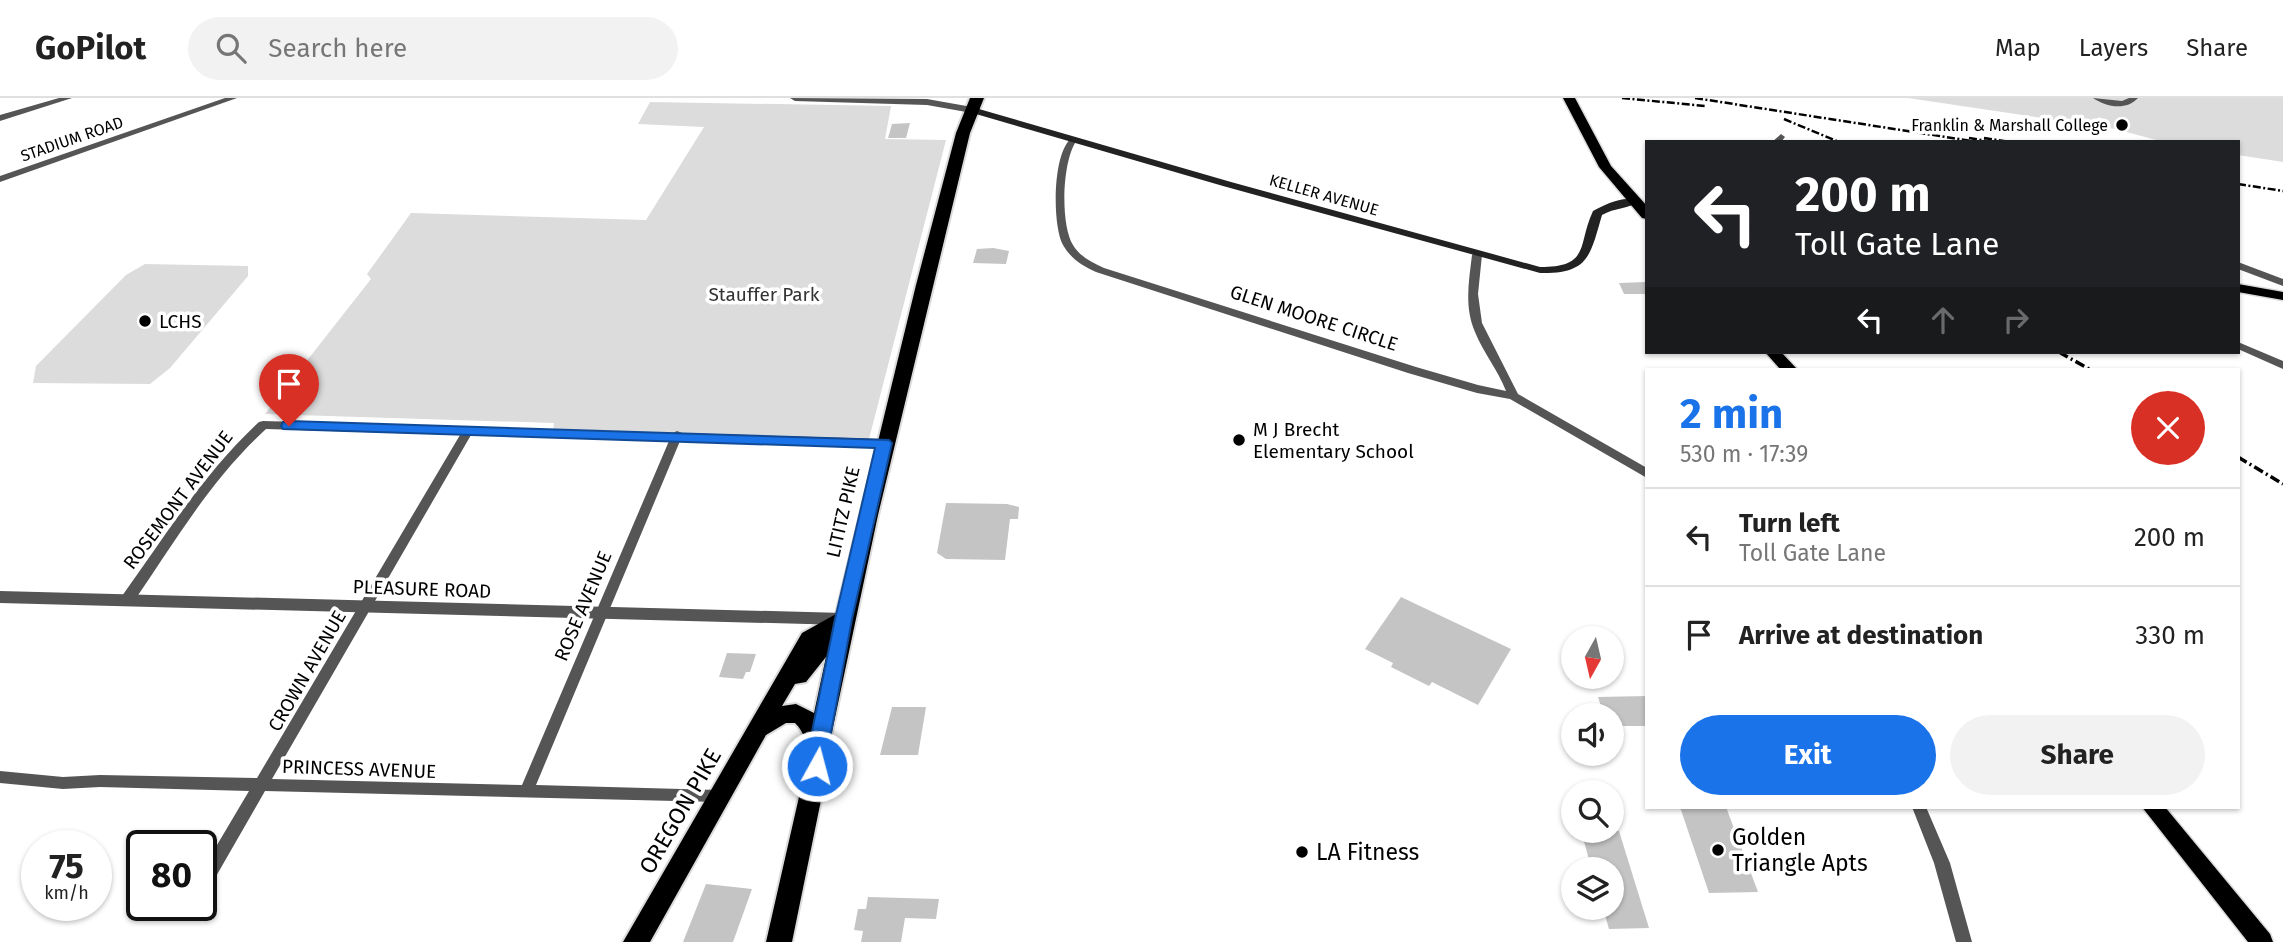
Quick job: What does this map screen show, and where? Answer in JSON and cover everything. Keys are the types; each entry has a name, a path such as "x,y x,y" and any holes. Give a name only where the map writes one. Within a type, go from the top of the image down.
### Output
{"highway":[{"name":"LITITZ PIKE","path":"779,942 817,766 818,746 844,619 884,443 936,236 974,104"},
{"name":"OREGON PIKE","path":"636,942 755,732 771,708 844,619"},
{"path":"755,732 783,714 799,713 814,727 818,746"}],"main road":[{"path":"1569,98 1605,167 1640,203"},
{"name":"KELLER AVENUE","path":"974,104 1073,140 1477,255 1540,270 1570,268 1578,264 1586,254 1597,213 1612,205 1640,203"},
{"path":"2240,288 2283,296"},
{"path":"1775,354 1788,368"},
{"path":"2154,809 2262,942"}],"street":[{"path":"0,104 3,117 68,98"},
{"name":"STADIUM ROAD","path":"0,179 233,98"},
{"path":"795,98 974,104"},
{"path":"2097,98 2123,104 2134,98"},
{"name":"GLEN MOORE CIRCLE","path":"1073,140 1064,152 1059,218 1066,242 1084,263 1412,370 1477,389 1513,396 1645,473"},
{"path":"1477,255 1473,292 1478,326 1509,382 1513,396"},
{"path":"2240,266 2283,283"},
{"path":"2240,346 2283,365"},
{"path":"263,425 884,443"},
{"name":"ROSEMONT AVENUE","path":"127,600 223,466 245,440 263,425"},
{"name":"CROWN AVENUE","path":"217,861 468,431"},
{"name":"ROSE AVENUE","path":"526,792 677,435"},
{"name":"PLEASURE ROAD","path":"0,597 844,619"},
{"name":"PRINCESS AVENUE","path":"0,777 63,783 718,796"},
{"path":"1920,809 1942,863 1964,942"}],"green space":[{"name":"Franklin & Marshall College","path":"1908,98 2283,98 2283,162 2240,155 2240,140 2156,140 2115,129"},
{"name":"Stauffer Park","path":"650,102 891,106 885,139 946,140 868,443 553,433 554,423 265,414 371,279 367,274 411,213 646,220 704,127 638,124"},
{"name":"LCHS","path":"145,264 248,266 248,276 170,368 150,384 33,383 36,366 126,275"}],"building":[{"path":"910,123 906,138 888,138 892,124"},
{"path":"977,249 1009,251 1006,264 973,263"},
{"path":"1645,282 1645,294 1624,294 1619,283"},
{"path":"946,503 1007,504 1019,507 1018,519 1010,519 1005,560 946,559 937,553"},
{"path":"1401,597 1511,649 1478,705 1432,682 1429,686 1391,667 1393,663 1365,649"},
{"path":"727,653 756,654 750,672 746,672 743,679 719,677"},
{"path":"1645,696 1645,726 1624,726 1624,703 1600,703 1598,697"},
{"path":"892,707 926,707 918,755 880,755"},
{"name":"Golden Triangle Apts","path":"1681,809 1727,809 1758,892 1709,893"},
{"path":"1584,843 1623,843 1649,928 1609,929 1606,920 1624,920 1624,857 1588,857"},
{"path":"706,884 752,889 733,942 683,942"},
{"path":"868,897 939,899 936,919 905,918 901,942 861,942 863,931 854,930 858,909 866,909"}],"railway":[{"path":"1622,98 1705,106"},
{"path":"1695,98 1965,140"},
{"path":"1784,119 1834,140"},
{"path":"1969,138 1982,140"},
{"path":"1984,138 1997,140"},
{"path":"2240,184 2283,191"},
{"path":"2063,354 2087,368"},
{"path":"2240,458 2283,484"}],"place":[{"name":"Franklin & Marshall College","path":"2122,125"},
{"name":"LCHS","path":"145,321"},
{"name":"M J Brecht Elementary School","path":"1239,440"},
{"name":"Golden Triangle Apts","path":"1718,850"},
{"name":"LA Fitness","path":"1302,852"}],"route":[{"path":"289,426 884,443 844,619 818,746 817,766"}]}
